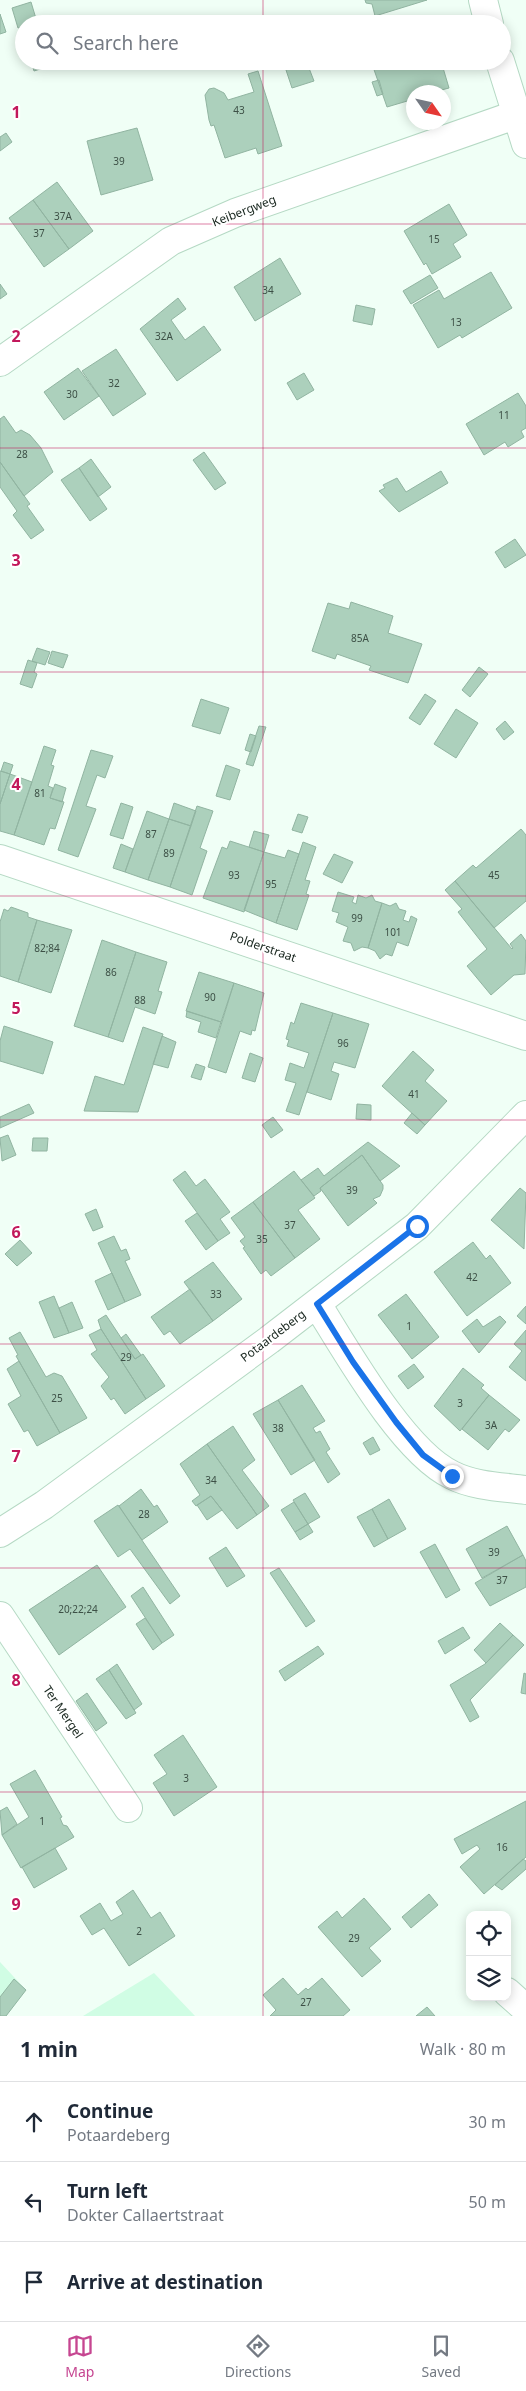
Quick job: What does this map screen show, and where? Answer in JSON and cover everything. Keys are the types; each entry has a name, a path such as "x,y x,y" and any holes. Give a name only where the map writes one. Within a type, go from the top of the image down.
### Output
{"street":[{"path":"483,0 487,15"},
{"path":"502,70 515,115 526,144"},
{"name":"Keibergweg","path":"0,362 171,241 236,213 515,115"},
{"name":"Polderstraat","path":"0,859 526,1036"},
{"name":"Potaardeberg","path":"0,1533 91,1470 317,1304 417,1226 526,1115"},
{"path":"317,1304 358,1370 423,1455 452,1476 485,1484 526,1490"},
{"name":"Ter Mergel","path":"0,1616 128,1808"},
{"path":"511,1996 526,2010"}],"shaded area":[{"path":"0,1962 26,1990 6,2016 0,2016"},
{"path":"154,1973 195,2016 83,2016"}],"building":[{"path":"365,0 427,0 378,15 375,15 372,4 366,3"},
{"path":"31,2 35,15 15,15 15,18 12,8"},
{"path":"0,14 6,32 0,34"},
{"path":"286,70 310,70 314,81 292,88"},
{"path":"374,70 444,70 448,85 406,85 406,101 387,107"},
{"path":"258,71 282,146 258,154 256,148 225,158 214,125 211,126 209,120 205,95 209,89 214,88 224,93 228,100 254,92 248,74"},
{"path":"379,80 383,94 377,96 372,82"},
{"path":"137,128 153,180 101,195 87,141"},
{"path":"6,133 12,142 0,151 0,137"},
{"path":"57,182 93,231 69,249 33,200"},
{"path":"33,200 69,249 44,267 9,218"},
{"path":"449,204 467,235 453,244 461,257 432,274 426,263 424,265 404,231"},
{"path":"280,258 301,294 255,321 234,287"},
{"path":"491,272 512,308 462,338 460,335 438,348 413,305 439,290 444,299"},
{"path":"430,275 438,288 411,304 403,291"},
{"path":"0,284 7,294 0,299"},
{"path":"178,298 186,309 171,320 185,340 204,326 221,350 177,381 140,329"},
{"path":"356,305 375,309 372,325 353,321"},
{"path":"116,349 146,394 113,416 82,371"},
{"path":"78,368 99,396 64,420 44,392"},
{"path":"304,373 314,390 297,400 287,383"},
{"path":"518,393 526,406 526,428 521,431 524,437 508,447 505,442 484,455 466,424"},
{"path":"4,416 16,433 21,430 30,435 41,448 53,472 24,496 0,462 0,419"},
{"path":"204,452 226,483 215,490 193,460"},
{"path":"91,459 111,487 98,497 79,468"},
{"path":"0,462 30,504 27,506 44,530 31,539 13,515 17,511 0,487"},
{"path":"79,468 107,509 90,521 61,480"},
{"path":"441,471 448,483 399,512 379,491 385,488 383,485 397,478 406,492"},
{"path":"515,539 526,555 505,568 495,552"},
{"path":"351,602 393,616 388,633 422,644 408,683 369,670 371,666 337,654 335,659 312,651 328,603 349,609"},
{"path":"37,648 50,652 45,665 32,661"},
{"path":"52,651 68,655 63,668 48,663"},
{"path":"28,660 37,663 34,672 37,674 32,688 20,684"},
{"path":"479,667 488,674 470,697 462,690"},
{"path":"425,694 436,701 420,725 409,718"},
{"path":"201,699 229,708 220,734 192,726"},
{"path":"456,709 478,723 456,758 434,744"},
{"path":"505,721 514,732 504,740 496,729"},
{"path":"259,726 266,727 253,766 246,764"},
{"path":"250,734 256,736 251,752 245,750"},
{"path":"44,746 56,750 51,765 54,766 48,786 53,788 50,798 64,802 55,829 50,828 44,845 14,835"},
{"path":"91,750 113,756 105,778 97,775 86,806 96,809 78,857 58,850"},
{"path":"4,762 13,765 10,774 1,771"},
{"path":"226,765 240,770 230,800 216,796"},
{"path":"0,771 10,774 0,804"},
{"path":"10,774 32,782 14,835 0,831 0,804"},
{"path":"55,784 66,788 62,802 50,798"},
{"path":"121,803 133,807 123,839 110,835"},
{"path":"174,803 196,811 191,826 169,819"},
{"path":"197,806 213,811 200,848 207,851 192,895 170,887"},
{"path":"147,811 169,819 148,880 125,872"},
{"path":"298,814 308,817 302,833 292,830"},
{"path":"169,819 191,826 170,887 148,880"},
{"path":"521,829 526,835 526,901 494,928 455,881 473,865 476,868"},
{"path":"254,831 269,835 264,852 249,847"},
{"path":"230,841 264,852 244,912 203,898 222,847 227,849"},
{"path":"303,842 316,847 305,880 310,881 306,894 309,895 297,930 276,923"},
{"path":"121,844 133,849 125,872 113,868"},
{"path":"288,850 299,854 276,923 244,910 264,852 285,858"},
{"path":"334,854 353,862 342,883 323,874"},
{"path":"455,881 512,949 510,944 521,934 526,941 525,974 514,975 491,995 467,966 487,949 458,912 462,909 445,890"},
{"path":"338,892 354,897 352,902 356,904 358,895 366,898 372,895 375,901 382,903 368,948 362,947 354,951 351,943 343,941 348,927 336,922 339,913 332,911"},
{"path":"382,903 390,906 396,903 399,909 406,911 403,920 409,922 411,916 417,919 408,946 397,942 392,956 386,954 380,959 375,951 368,948"},
{"path":"11,907 28,913 28,917 37,920 18,982 0,976 0,922 4,909 8,911"},
{"path":"37,920 72,930 51,993 18,982"},
{"path":"102,940 136,952 108,1037 74,1026"},
{"path":"136,952 167,962 158,991 162,992 155,1014 135,1007 123,1042 108,1037"},
{"path":"199,972 234,983 221,1022 186,1011"},
{"path":"234,983 264,993 255,1031 252,1030 251,1035 240,1031 226,1073 208,1067"},
{"path":"301,1003 333,1013 299,1115 286,1111 296,1083 285,1080 290,1063 304,1068 309,1053 287,1046 289,1040 286,1039 291,1022 294,1024"},
{"path":"187,1011 221,1022 216,1038 198,1032 201,1022 186,1017"},
{"path":"333,1013 369,1024 355,1068 334,1062 331,1071 339,1074 331,1100 307,1092"},
{"path":"4,1026 53,1042 43,1074 0,1061 0,1041"},
{"path":"143,1027 163,1034 138,1112 84,1111 95,1076 124,1085"},
{"path":"162,1036 176,1042 168,1068 153,1064"},
{"path":"413,1051 434,1070 425,1081 447,1101 425,1125 382,1086"},
{"path":"250,1053 263,1058 255,1082 242,1078"},
{"path":"196,1064 205,1067 201,1080 191,1077"},
{"path":"29,1104 34,1113 0,1128 0,1117"},
{"path":"357,1104 371,1105 371,1120 356,1119"},
{"path":"412,1113 425,1125 417,1134 404,1123"},
{"path":"273,1117 283,1130 271,1138 262,1125"},
{"path":"8,1135 16,1155 2,1161 0,1138"},
{"path":"33,1138 48,1138 47,1151 32,1151"},
{"path":"368,1142 400,1166 380,1181 362,1155 320,1188 321,1191 314,1196 301,1180 318,1168 324,1176"},
{"path":"362,1155 383,1185 383,1189 380,1196 373,1199 377,1203 348,1226 320,1188"},
{"path":"185,1171 196,1186 205,1179 230,1212 220,1219 230,1233 218,1241 173,1180"},
{"path":"294,1171 315,1198 298,1210 320,1239 295,1258 253,1202"},
{"path":"520,1188 526,1193 524,1249 491,1220"},
{"path":"253,1202 295,1258 271,1276 266,1270 261,1274 243,1248 245,1247 240,1241 245,1237 231,1218"},
{"path":"96,1209 103,1227 93,1231 85,1214"},
{"path":"197,1213 218,1241 206,1250 185,1221"},
{"path":"114,1236 121,1251 126,1249 130,1259 125,1261 141,1295 125,1302 98,1243"},
{"path":"20,1240 32,1253 17,1266 5,1254"},
{"path":"473,1242 486,1259 490,1255 511,1283 467,1316 434,1272"},
{"path":"213,1262 242,1299 213,1321 184,1282"},
{"path":"112,1273 125,1302 108,1310 95,1281"},
{"path":"190,1289 213,1321 180,1344 170,1331 164,1335 151,1317"},
{"path":"406,1294 439,1337 412,1359 378,1315"},
{"path":"54,1296 69,1333 54,1338 39,1302"},
{"path":"72,1302 83,1328 69,1333 59,1308"},
{"path":"526,1306 526,1324 517,1316"},
{"path":"106,1315 135,1359 143,1354 165,1386 146,1399 101,1329 98,1320"},
{"path":"500,1316 506,1322 479,1353 462,1331 477,1319 483,1327"},
{"path":"101,1329 146,1399 125,1414 114,1398 111,1400 101,1386 109,1377 91,1354 97,1350 89,1335"},
{"path":"526,1330 526,1381 509,1367 522,1351 514,1344"},
{"path":"20,1332 46,1377 54,1373 62,1376 87,1418 60,1433 16,1356 18,1355 9,1338"},
{"path":"126,1334 141,1355 135,1359 121,1338"},
{"path":"19,1361 60,1433 37,1446 28,1430 24,1432 8,1404 21,1396 7,1369"},
{"path":"414,1364 424,1377 408,1389 398,1376"},
{"path":"463,1368 484,1385 481,1388 489,1395 460,1431 434,1406"},
{"path":"302,1385 325,1421 313,1428 316,1433 320,1431 330,1449 326,1452 340,1474 328,1483 278,1400"},
{"path":"489,1395 520,1420 509,1432 505,1429 488,1450 462,1429"},
{"path":"278,1400 315,1460 291,1475 253,1414"},
{"path":"233,1426 255,1460 242,1470 269,1506 257,1515 207,1444"},
{"path":"373,1437 380,1450 370,1455 363,1443"},
{"path":"207,1444 257,1515 237,1529 211,1496 196,1506 192,1501 200,1495 180,1464"},
{"path":"141,1489 154,1507 157,1505 168,1522 142,1540 119,1506"},
{"path":"305,1493 320,1517 308,1524 293,1500"},
{"path":"211,1496 222,1510 207,1520 197,1505"},
{"path":"389,1499 406,1529 388,1539 372,1509"},
{"path":"294,1502 308,1524 295,1532 281,1510"},
{"path":"118,1505 180,1596 170,1604 130,1549 118,1557 94,1521"},
{"path":"372,1509 388,1539 374,1547 357,1517"},
{"path":"308,1524 313,1532 300,1540 295,1532"},
{"path":"507,1526 523,1555 482,1578 466,1549"},
{"path":"435,1544 460,1590 446,1598 420,1552"},
{"path":"226,1547 245,1576 227,1587 209,1558"},
{"path":"523,1555 526,1561 526,1587 490,1606 475,1583"},
{"path":"97,1565 126,1607 59,1655 29,1610"},
{"path":"279,1568 315,1621 306,1627 270,1573"},
{"path":"143,1587 174,1635 162,1643 131,1596"},
{"path":"145,1618 162,1643 153,1650 136,1624"},
{"path":"500,1623 513,1635 486,1663 474,1650"},
{"path":"463,1627 470,1638 445,1654 438,1641"},
{"path":"513,1635 524,1645 470,1700 479,1717 470,1722 450,1685 485,1664"},
{"path":"318,1646 324,1654 285,1681 279,1671"},
{"path":"117,1664 142,1704 134,1710 109,1670"},
{"path":"109,1670 136,1713 126,1719 96,1679"},
{"path":"524,1673 526,1674 526,1694 521,1693"},
{"path":"87,1693 107,1723 96,1731 76,1701"},
{"path":"183,1735 217,1787 174,1816 153,1783 167,1774 154,1755"},
{"path":"35,1770 62,1817 60,1818 63,1825 67,1826 74,1837 21,1868 2,1835 29,1817 10,1784"},
{"path":"526,1801 526,1857 484,1894 460,1867 480,1849 477,1845 462,1854 454,1839"},
{"path":"7,1807 17,1824 2,1835 0,1811"},
{"path":"55,1848 67,1869 34,1888 22,1867"},
{"path":"523,1859 526,1861 526,1869 502,1890 495,1885"},
{"path":"133,1890 151,1918 160,1912 175,1936 129,1966 104,1928 92,1935 80,1916 100,1903 111,1921 123,1914 116,1902"},
{"path":"429,1894 438,1905 411,1928 402,1917"},
{"path":"364,1898 391,1929 369,1948 381,1961 362,1977 318,1927 337,1911 342,1918"},
{"path":"283,1978 298,1995 306,1988 308,1990 322,1978 350,2010 343,2016 270,2016 276,2010 263,1995"},
{"path":"14,1979 26,1990 6,2016 0,2016 0,1997"},
{"path":"427,2007 435,2016 416,2016"}],"route":[{"path":"417,1226 317,1304 353,1362 396,1422 423,1455 452,1476"}]}
